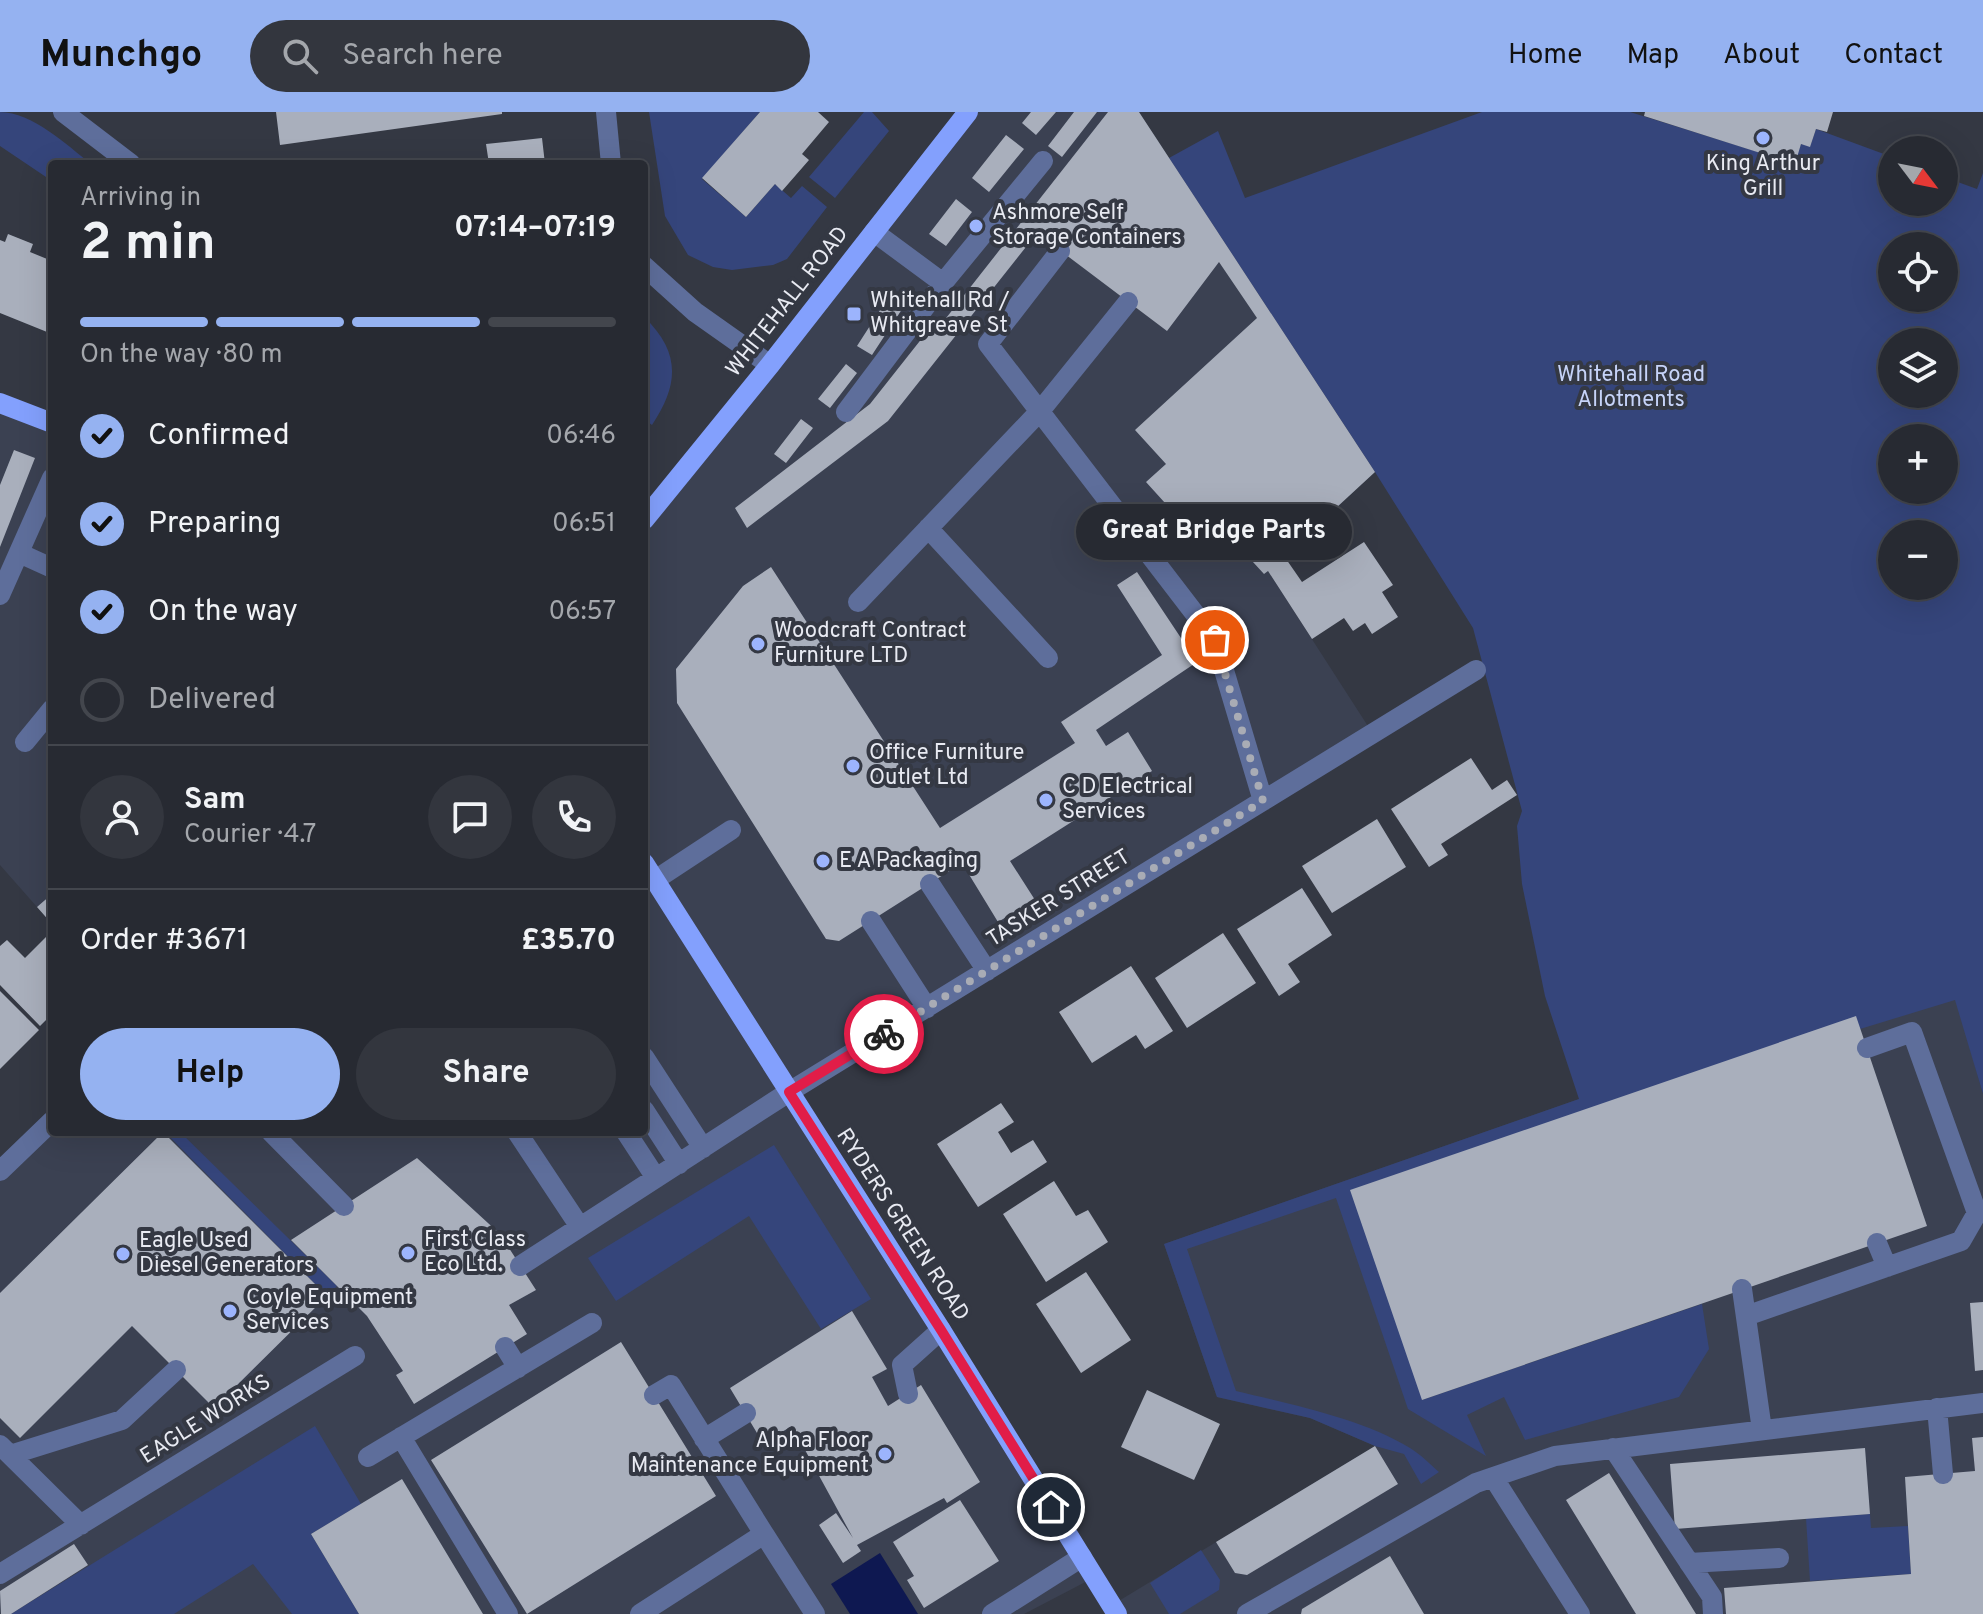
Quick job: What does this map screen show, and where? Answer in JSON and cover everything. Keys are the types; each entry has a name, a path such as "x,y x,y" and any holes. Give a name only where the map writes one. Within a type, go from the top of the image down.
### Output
{"main road":[{"name":"WHITEHALL ROAD","path":"648,515 968,112"},
{"path":"0,403 48,421"},
{"name":"RYDERS GREEN ROAD","path":"649,872 941,1330 1117,1614"}],"street":[{"path":"63,112 126,160"},
{"path":"606,112 611,160"},
{"path":"846,412 943,283 1043,161"},
{"path":"874,232 943,283"},
{"path":"1060,251 988,344 1215,640 1263,801"},
{"path":"648,270 695,312 770,365"},
{"path":"858,602 1040,411 1128,302"},
{"path":"0,595 48,487"},
{"path":"928,528 1048,658"},
{"path":"19,553 48,566"},
{"name":"TASKER STREET","path":"520,1266 789,1092 1476,670"},
{"path":"25,742 48,714"},
{"path":"649,872 731,830"},
{"path":"930,884 987,971"},
{"path":"871,921 927,1008"},
{"path":"1746,1316 1961,1241 1977,1213 1912,1032 1867,1048"},
{"path":"648,1063 703,1148"},
{"path":"648,1116 679,1164"},
{"path":"0,1171 48,1125"},
{"path":"276,1136 344,1206"},
{"path":"520,1136 580,1227"},
{"path":"629,1136 656,1178"},
{"path":"1877,1243 1887,1267"},
{"path":"1742,1289 1762,1430"},
{"path":"368,1457 592,1323"},
{"path":"908,1394 902,1365 941,1330"},
{"path":"505,1347 518,1368"},
{"name":"EAGLE WORKS","path":"0,1574 355,1356"},
{"path":"5,1450 122,1420 176,1370"},
{"path":"654,1395 671,1385 815,1614"},
{"path":"1247,1614 1476,1483 1555,1456 1983,1403"},
{"path":"1937,1408 1943,1474"},
{"path":"704,1439 746,1413"},
{"path":"401,1437 438,1484 508,1614"},
{"path":"1613,1448 1712,1597 1713,1614"},
{"path":"5,1450 81,1525"},
{"path":"1493,1477 1580,1614"},
{"path":"640,1614 764,1534"},
{"path":"992,1614 1082,1557"},
{"path":"1689,1563 1779,1558"}],"shaded area":[{"path":"968,112 1139,112 1375,472 1268,571 1373,734 790,1093 1095,1577 1024,1614 0,1614 0,1171 48,1135 648,1136 648,515"},
{"path":"0,403 48,421 48,919 0,865"},
{"path":"1948,970 1983,1094 1983,1614 1118,1614 1112,1605 1375,1446 1310,1418 1217,1397 1164,1244"},
{"path":"880,1553 918,1614 850,1614 831,1584"}],"green space":[{"path":"0,112 12,113 37,123 86,160 48,160 48,178 0,146"},
{"path":"649,112 760,112 702,179 746,217 775,184 791,198 802,186 827,207 787,259 773,265 732,270 713,267 688,255 665,216"},
{"path":"864,112 872,112 889,131 835,198 809,177"},
{"name":"Whitehall Road Allotments","path":"1482,112 1630,112 1794,163 1801,144 1810,146 1816,129 1878,152 1878,216 1958,216 1958,182 1977,189 1983,173 1983,1094 1955,1000 1860,1029 1856,1017 1422,1400 1702,1304 1709,1349 1679,1397 1525,1440 1504,1397 1467,1415 1486,1456 1408,1409 1336,1198 1187,1249 1236,1391 1326,1414 1391,1438 1414,1450 1439,1472 1421,1484 1404,1454 1375,1446 1310,1418 1217,1397 1164,1244 1579,1099 1545,996 1522,884 1517,826 1522,811 1473,628 1375,472 1169,158 1218,131 1245,198"},
{"path":"648,321 665,343 672,369 667,396 652,425 648,422"},
{"path":"169,1136 184,1136 337,1286 327,1296"},
{"path":"774,1145 871,1299 821,1329 749,1216 616,1301 588,1258"},
{"path":"315,1426 361,1504 311,1534 359,1614 292,1614 253,1564 174,1614 11,1614"},
{"path":"1870,1514 1871,1528 1908,1526 1911,1574 1810,1581 1806,1518"},
{"path":"1201,1550 1220,1580 1219,1590 1180,1614 1169,1614 1150,1583"}],"building":[{"path":"276,112 502,112 502,114 280,145"},
{"path":"760,112 818,112 829,122 802,154 809,160 782,191 775,184 746,217 702,178"},
{"path":"1031,112 1056,112 1036,135 1022,123"},
{"path":"1074,112 1097,112 1062,157 1048,146"},
{"path":"1108,112 1139,112 1375,472 1284,556 1302,582 1364,542 1393,585 1382,592 1398,617 1372,634 1365,623 1353,631 1344,618 1312,639 1268,571 1264,574 1242,550 1234,559 1200,553 1224,531 1213,518 1194,535 1146,482 1166,464 1135,430 1257,318 1219,262 1167,331 1037,233 888,421 747,528 735,508 870,404 938,318 943,322"},
{"name":"King Arthur Grill","path":"1645,112 1833,112 1827,132 1816,129 1810,147 1801,144 1795,164 1644,116"},
{"path":"1006,135 1024,149 989,192 972,178"},
{"path":"542,138 545,160 488,160 486,144"},
{"path":"956,199 972,212 946,246 929,234"},
{"path":"8,234 33,244 30,252 48,259 48,332 0,313 0,240 5,242"},
{"path":"893,290 908,300 872,355 857,346"},
{"path":"846,364 857,373 830,408 818,399"},
{"path":"801,419 813,428 786,463 774,454"},
{"path":"14,450 35,458 0,547 0,485"},
{"path":"771,567 940,828 1075,743 1061,722 1162,655 1117,585 1137,572 1197,662 1096,730 1106,746 1128,732 1152,771 1010,861 1035,900 998,922 962,863 839,941 826,939 677,703 676,669 743,586"},
{"path":"1471,758 1492,790 1507,780 1517,795 1441,844 1448,855 1429,867 1391,809"},
{"path":"1377,819 1406,867 1332,913 1302,866"},
{"path":"1302,888 1332,935 1288,964 1300,982 1279,996 1237,929"},
{"path":"48,897 48,919 37,907"},
{"path":"1223,933 1256,983 1187,1028 1155,978"},
{"path":"48,935 48,1018 40,1026 0,985 0,946 7,940 25,958"},
{"path":"1131,966 1173,1031 1145,1049 1136,1035 1092,1063 1059,1012"},
{"path":"0,991 39,1030 0,1069"},
{"path":"1856,1016 1927,1226 1422,1400 1350,1190"},
{"path":"1001,1103 1014,1122 998,1132 1011,1153 1033,1140 1047,1162 978,1207 937,1144"},
{"name":"Eagle Used Diesel Generators","path":"159,1136 167,1136 327,1296 214,1408 132,1326 20,1438 0,1418 0,1293"},
{"name":"First Class Eco Ltd.","path":"417,1158 500,1234 536,1290 509,1305 527,1334 414,1404 396,1375 403,1371 367,1316 291,1240"},
{"path":"1054,1181 1076,1216 1088,1210 1108,1242 1046,1282 1003,1214"},
{"path":"1086,1272 1131,1340 1081,1373 1036,1304"},
{"path":"1983,1302 1983,1370 1975,1371 1970,1303"},
{"name":"Alpha Floor Maintenance Equipment","path":"852,1311 887,1369 872,1377 888,1406 921,1385 980,1482 947,1503 944,1498 857,1545 861,1551 843,1563 819,1525 836,1513 853,1538 792,1426 763,1443 730,1388"},
{"path":"621,1342 716,1496 527,1614 431,1460"},
{"path":"1147,1390 1220,1424 1194,1480 1121,1447"},
{"path":"1983,1437 1983,1614 1726,1614 1724,1588 1911,1574 1905,1477 1975,1471 1972,1438"},
{"path":"1375,1446 1398,1484 1247,1575 1235,1573 1216,1542"},
{"path":"1865,1448 1870,1514 1675,1529 1670,1464"},
{"path":"1609,1473 1696,1614 1636,1614 1566,1500"},
{"path":"402,1479 483,1614 359,1614 311,1534"},
{"path":"960,1500 999,1561 924,1608 907,1580 914,1576 893,1542"},
{"path":"74,1544 88,1565 11,1614 1,1614 0,1591"},
{"path":"1390,1556 1424,1614 1301,1614 1302,1609"}],"way so far":[{"path":"884,1034 1263,801 1215,640"}],"place":[{"name":"King Arthur Grill","path":"1763,138"},
{"name":"Ashmore Self Storage Containers","path":"976,226"},
{"name":"Whitehall Rd / Whitgreave St","path":"854,314"},
{"name":"Great Bridge Parts","path":"1215,640"},
{"name":"Woodcraft Contract Furniture LTD","path":"758,644"},
{"name":"Office Furniture Outlet Ltd","path":"853,766"},
{"name":"C D Electrical Services","path":"1046,800"},
{"name":"E A Packaging","path":"823,861"},
{"name":"First Class Eco Ltd.","path":"408,1253"},
{"name":"Eagle Used Diesel Generators","path":"123,1254"},
{"name":"Coyle Equipment Services","path":"230,1311"},
{"name":"Alpha Floor Maintenance Equipment","path":"885,1454"}],"route":[{"path":"884,1034 789,1092 1051,1507"}]}
